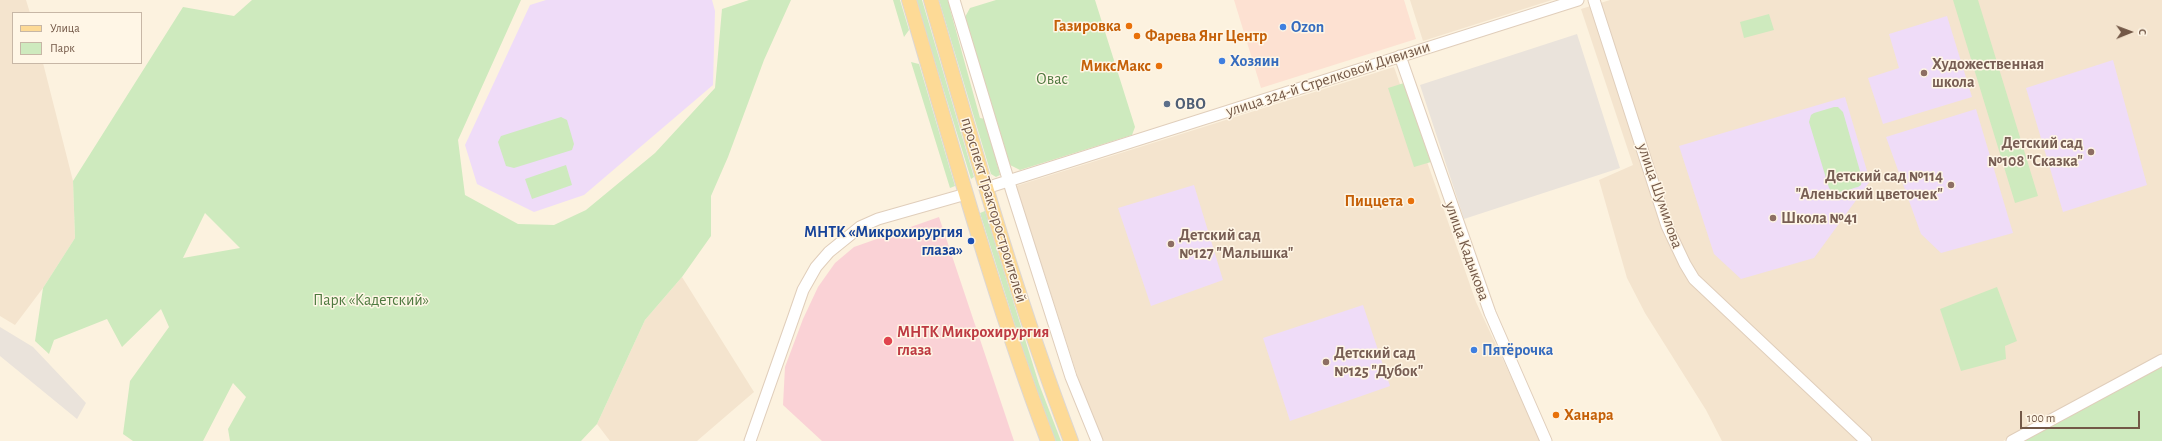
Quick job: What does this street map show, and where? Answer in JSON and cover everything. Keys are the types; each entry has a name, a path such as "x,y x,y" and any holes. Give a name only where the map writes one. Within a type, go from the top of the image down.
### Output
{"main road":[{"name":"проспект Тракторостроителей","path":"909,0 966,194 1016,353 1048,441"},
{"name":"проспект Тракторостроителей","path":"930,0 986,188 1054,396 1071,441"},
{"path":"966,194 986,188"}],"street":[{"path":"954,0 1008,181 1071,377 1097,441"},
{"name":"улица 324-й Стрелковой Дивизии","path":"986,188 1578,0"},
{"name":"улица Шумилова","path":"1594,0 1667,226 1685,264 1694,279 1866,441"},
{"name":"улица Кадыкова","path":"1400,56 1490,313 1546,441"},
{"path":"750,441 803,290 816,267 829,252 860,227 878,219 966,194"},
{"path":"2012,441 2162,360"}],"shaded area":[{"path":"0,0 26,0 30,12 12,12 12,64 43,64 73,181 75,238 43,288 15,325 0,316"},
{"path":"546,0 712,0 715,11 713,85 584,195 534,212 477,184 465,145 530,5"},
{"path":"1234,0 1404,0 1416,39 1261,88"},
{"path":"1410,0 1552,0 1423,41"},
{"path":"1610,0 2162,0 2162,354 2003,441 1722,441 1706,410 1645,313 1627,278 1599,180 1633,165 1581,9"},
{"name":"Художественная школа","path":"1947,16 1972,97 1883,124 1868,78 1899,68 1889,34"},
{"path":"1577,34 1620,168 1464,219 1420,85"},
{"name":"Детский сад №108 \"Сказка\"","path":"2113,60 2147,185 2063,212 2026,88"},
{"path":"1394,67 1476,302 1541,441 1100,441 1093,424 1016,186"},
{"name":"Школа №41","path":"1845,97 1870,181 1814,258 1741,279 1714,254 1679,146"},
{"name":"Детский сад №114 \"Аленьский цветочек\"","path":"1976,109 2013,233 1941,253 1921,234 1886,137"},
{"name":"Детский сад №127 \"Малышка\"","path":"1194,185 1223,280 1151,306 1118,208"},
{"name":"МНТК Микрохирургия глаза","path":"939,217 1014,441 822,441 783,405 785,367 803,319 818,287 835,263 854,247"},
{"path":"682,277 754,392 697,441 610,441 597,424 645,320"},
{"name":"Детский сад №125 \"Дубок\"","path":"1363,305 1390,386 1290,421 1263,338"},
{"path":"0,327 33,347 86,403 77,419 0,356"}],"green space":[{"name":"Парк «Кадетский»","path":"252,0 521,0 458,140 465,195 518,224 554,225 586,210 655,153 715,88 722,9 749,0 791,0 764,60 728,157 711,196 711,236 682,277 645,320 597,424 581,441 230,441 228,429 246,397 233,383 203,441 133,441 123,434 130,381 169,327 161,309 122,347 107,319 54,340 49,354 35,341 43,288 75,238 73,181 183,7 234,16","holes":["205,213 240,248 183,258"]},
{"path":"893,0 900,0 909,30 904,37"},
{"path":"916,0 922,0 974,177 971,179"},
{"path":"939,0 950,0 952,6 950,9 980,118 986,119 1000,175 996,177 991,174"},
{"name":"Овас","path":"996,0 1095,0 1135,127 1132,135 1020,170 1010,165 965,17 970,8"},
{"path":"1953,0 1978,0 2038,196 2015,203"},
{"path":"1769,14 1774,30 1744,38 1740,22"},
{"path":"911,62 919,64 955,186 950,188"},
{"path":"1404,83 1431,162 1414,167 1388,88"},
{"path":"1838,107 1843,112 1862,178 1861,185 1858,187 1838,192 1832,191 1829,188 1809,122 1811,115 1814,113"},
{"path":"561,117 567,120 574,144 572,150 514,168 506,166 498,142 501,136"},
{"path":"566,165 572,185 532,199 525,179"},
{"path":"985,211 1039,384 1061,441 1055,441 1034,386 980,213"},
{"path":"1997,287 2017,341 2005,346 2006,359 1961,371 1940,309"},
{"path":"2162,360 2162,441 2013,441"}],"place":[{"name":"Газировка","path":"1129,26"},
{"name":"Ozon","path":"1283,27"},
{"name":"Фарева Янг Центр","path":"1137,36"},
{"name":"Хозяин","path":"1222,61"},
{"name":"МиксМакс","path":"1159,66"},
{"name":"Художественная школа","path":"1924,73"},
{"name":"ОВО","path":"1167,104"},
{"name":"Детский сад №108 \"Сказка\"","path":"2091,152"},
{"name":"Детский сад №114 \"Аленьский цветочек\"","path":"1951,185"},
{"name":"Пиццета","path":"1411,201"},
{"name":"Школа №41","path":"1773,218"},
{"name":"МНТК «Микрохирургия глаза»","path":"971,241"},
{"name":"Детский сад №127 \"Малышка\"","path":"1171,244"},
{"name":"МНТК Микрохирургия глаза","path":"888,341"},
{"name":"Пятёрочка","path":"1474,350"},
{"name":"Детский сад №125 \"Дубок\"","path":"1326,362"},
{"name":"Ханара","path":"1556,415"}]}
